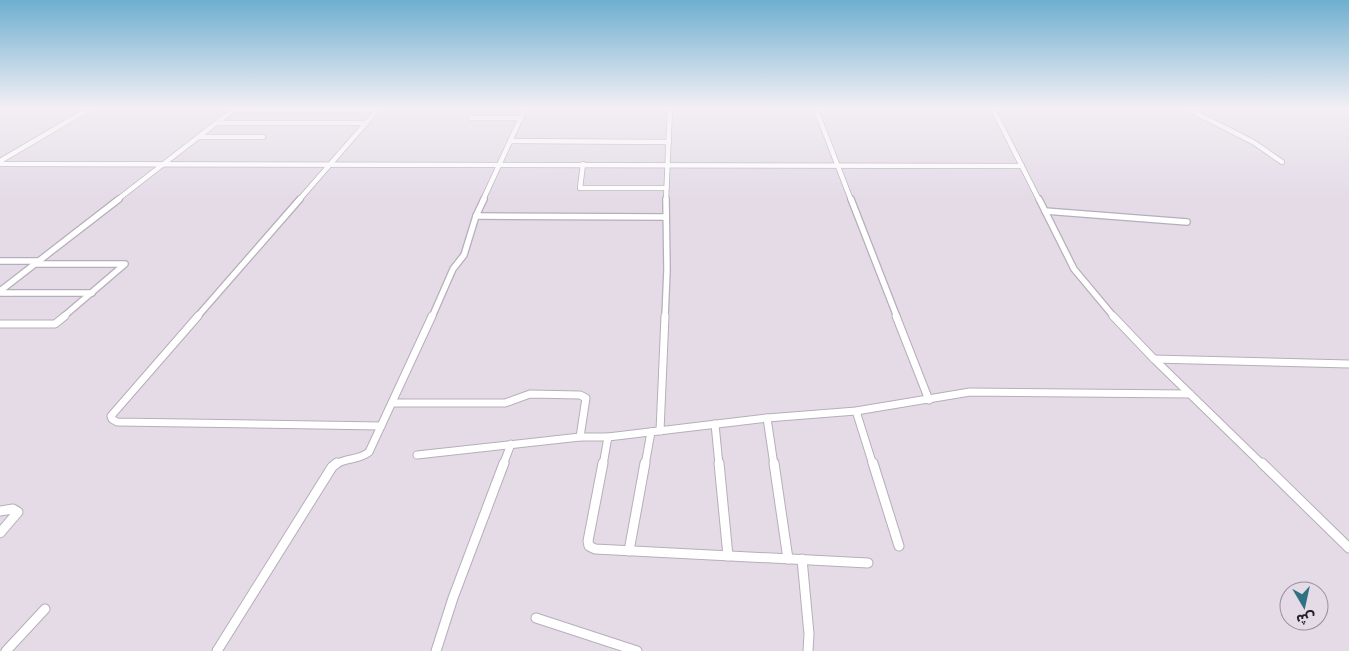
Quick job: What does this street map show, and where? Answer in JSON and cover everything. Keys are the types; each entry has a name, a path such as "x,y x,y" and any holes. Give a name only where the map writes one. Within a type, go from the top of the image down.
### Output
{"street":[{"path":"0,163 42,137"},
{"path":"0,292 198,137"},
{"path":"355,137 111,416 117,422 381,426"},
{"path":"217,651 332,467 339,462 366,455 393,404 453,269 464,255 476,216 512,137"},
{"path":"629,551 656,432 667,270 665,217 669,137"},
{"path":"827,137 928,400"},
{"path":"1007,137 1079,276 1099,301 1154,359 1349,548"},
{"path":"1243,137 1282,162"},
{"path":"510,141 669,142"},
{"path":"0,163 1022,166"},
{"path":"583,164 580,188 666,188"},
{"path":"1045,211 1187,222"},
{"path":"476,216 665,217"},
{"path":"0,261 125,264 54,324 0,324"},
{"path":"0,292 92,293"},
{"path":"1154,359 1349,364"},
{"path":"417,455 580,437 608,437 656,432 767,418 856,411 970,392 1190,394"},
{"path":"393,404 505,403 530,394 584,395 586,398 580,437"},
{"path":"856,411 899,546"},
{"path":"767,418 788,559"},
{"path":"715,424 728,556"},
{"path":"608,437 588,542 589,546 595,549 868,564"},
{"path":"436,651 511,444"},
{"path":"0,511 13,510 18,512 0,533"},
{"path":"802,559 809,634 808,651"},
{"path":"6,651 46,610"},
{"path":"536,618 637,651"}]}
